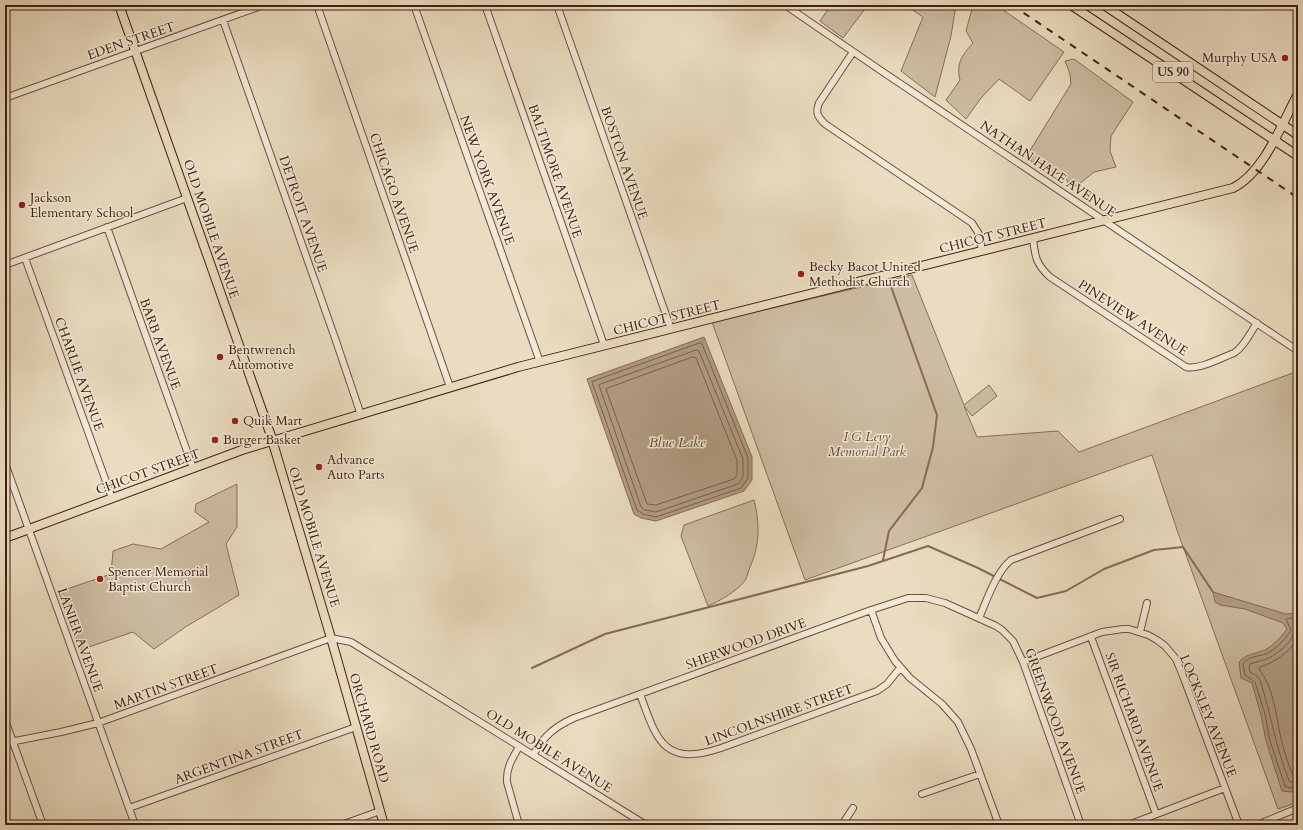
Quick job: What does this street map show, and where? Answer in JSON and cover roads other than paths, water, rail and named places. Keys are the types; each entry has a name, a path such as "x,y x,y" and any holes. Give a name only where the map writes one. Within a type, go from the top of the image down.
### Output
{"main road":[{"name":"OLD MOBILE AVENUE","path":"119,5 273,441 331,638"},
{"name":"US 90","path":"1071,5 1298,156"},
{"name":"US 90","path":"1104,5 1298,135"},
{"name":"CHICOT STREET","path":"5,538 242,450 450,387 540,362 1233,188 1241,184 1254,172 1274,140 1298,94"},
{"name":"ORCHARD ROAD","path":"331,638 384,825"}],"street":[{"name":"EDEN STREET","path":"5,98 264,5"},
{"name":"CHICAGO AVENUE","path":"317,5 450,387"},
{"name":"NEW YORK AVENUE","path":"414,5 540,362"},
{"name":"BALTIMORE AVENUE","path":"485,5 604,346"},
{"name":"BOSTON AVENUE","path":"557,5 671,329"},
{"name":"NATHAN HALE AVENUE","path":"785,5 1298,351"},
{"name":"DETROIT AVENUE","path":"223,20 361,415"},
{"path":"853,52 819,103 816,112 817,116 825,124 972,223 979,234 982,251"},
{"path":"5,265 187,198"},
{"name":"BARB AVENUE","path":"107,227 193,468"},
{"name":"PINEVIEW AVENUE","path":"1033,238 1034,252 1038,264 1050,277 1186,367 1200,367 1234,353 1244,343 1256,323"},
{"name":"CHARLIE AVENUE","path":"25,258 112,498"},
{"name":"LANIER AVENUE","path":"5,463 135,825"},
{"path":"979,618 1000,572 1011,560 1120,519"},
{"name":"SHERWOOD DRIVE","path":"532,755 548,734 566,722 871,610 908,598 926,598 945,602 979,618"},
{"path":"1140,632 1147,603"},
{"path":"871,610 881,638 900,668 952,713 964,732 999,825"},
{"name":"GREENWOOD AVENUE","path":"979,618 996,626 1008,636 1018,650 1082,825"},
{"name":"LOCKSLEY AVENUE","path":"1023,662 1102,632 1123,629 1140,632 1157,640 1165,646 1176,659 1239,825"},
{"name":"SIR RICHARD AVENUE","path":"1092,636 1156,814"},
{"name":"OLD MOBILE AVENUE","path":"331,638 351,642 646,825"},
{"name":"MARTIN STREET","path":"5,742 61,732 98,723 331,638"},
{"name":"LINCOLNSHIRE STREET","path":"640,694 653,730 662,743 675,752 697,755 877,691 887,684 900,668"},
{"path":"5,720 43,825"},
{"name":"ARGENTINA STREET","path":"129,808 356,727"},
{"path":"519,747 510,761 507,776 507,782 519,825"},
{"path":"922,794 980,774"},
{"path":"1128,825 1225,788"},
{"path":"842,825 852,808"},
{"path":"1258,825 1298,808"},
{"path":"341,825 380,811"}],"water":[{"name":"Blue Lake","path":"704,337 752,457 752,480 744,491 656,521 641,518 634,514 587,379"},
{"path":"1213,592 1286,614 1298,613 1298,790 1290,792 1282,791 1266,741 1261,715 1252,683 1241,678 1239,662 1248,655 1268,648 1277,641 1287,629 1283,623 1245,609 1220,605 1215,602"}],"waterway":[{"path":"883,560 889,531 922,488 933,447 937,415 889,281"},
{"path":"532,668 605,634 868,566 928,546 978,568 1037,598 1066,591 1104,569 1154,550 1183,547 1213,592"}],"railway":[{"path":"1012,5 1298,198"}],"place":[{"name":"Murphy USA","path":"1285,58"},
{"name":"Jackson Elementary School","path":"22,205"},
{"name":"Becky Bacot United Methodist Church","path":"801,274"},
{"name":"Bentwrench Automotive","path":"220,357"},
{"name":"Quik Mart","path":"235,421"},
{"name":"Burger Basket","path":"215,440"},
{"name":"Advance Auto Parts","path":"319,467"},
{"name":"Spencer Memorial Baptist Church","path":"100,579"}],"park label":[{"name":"I G Levy Memorial Park","path":"867,444"}]}
